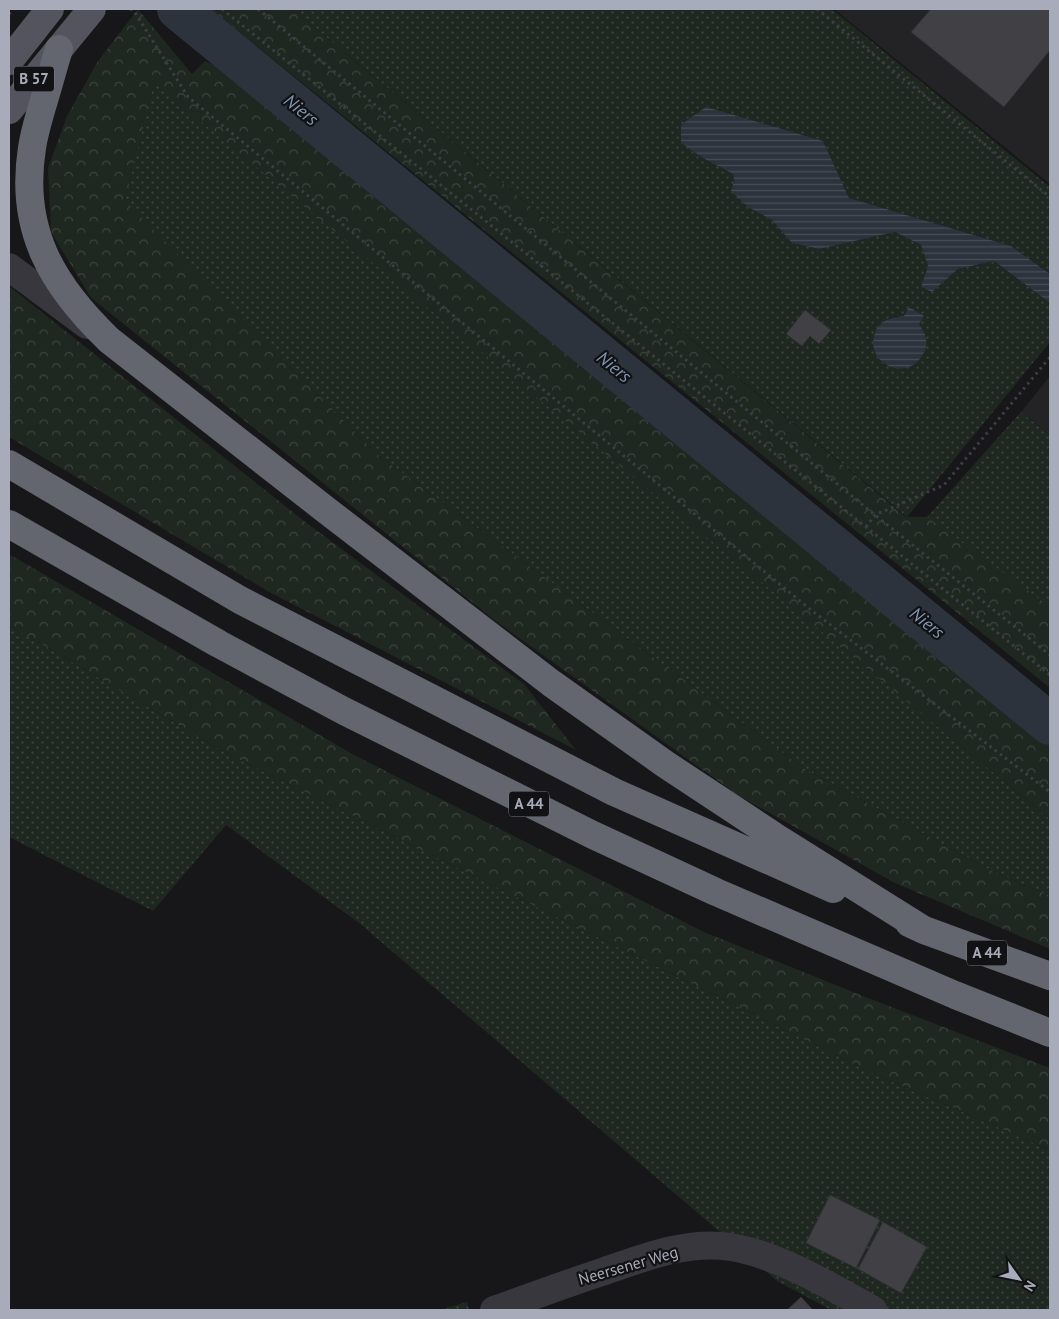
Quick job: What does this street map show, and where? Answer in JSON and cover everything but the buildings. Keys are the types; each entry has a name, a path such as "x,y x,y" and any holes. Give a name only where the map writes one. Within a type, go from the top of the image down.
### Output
{"highway":[{"path":"59,49 32,148 29,173 30,200 38,239 49,266 57,280 80,310 109,340 326,510 551,682 665,764 766,831 924,930"},
{"name":"A 44","path":"9,464 240,600 623,796 924,930 1050,976"},
{"name":"A 44","path":"9,524 219,644 344,711 593,835 716,892 955,995 1050,1033"}],"main road":[{"name":"B 57","path":"12,55 50,9"},
{"name":"B 57","path":"9,110 87,15"}],"street":[{"path":"9,267 109,340"},
{"name":"Neersener Weg","path":"494,1310 646,1257 690,1248 714,1246 730,1247 766,1257 816,1279 874,1310"}],"path":[{"path":"9,14 14,9"},
{"path":"130,9 134,12 188,97 811,610 1050,792"},
{"path":"222,9 1050,675"},
{"path":"258,9 875,515 1050,655"},
{"path":"816,9 1050,197"},
{"path":"866,527 875,515 944,485 1050,357"}],"shaded area":[{"path":"834,9 1050,9 1050,184"},
{"path":"706,107 823,141 849,198 1011,246 1050,274 1050,303 994,261 958,269 932,292 921,287 928,266 921,245 895,232 819,249 792,243 772,220 748,207 731,191 734,181 733,174 703,158 681,143 681,125"},
{"path":"909,307 924,316 919,324 925,335 926,347 922,356 915,364 906,368 888,366 875,353 873,343 875,333 886,320 904,316"},
{"path":"1050,376 1050,435 1021,412"}],"green space":[{"path":"138,9 192,74 205,61 237,76 567,350 1050,737 1050,819 154,83 125,201 378,455 805,769 988,869 1050,896 1050,949 895,883 739,796 497,622 91,298 51,232 48,168 67,116 98,61"},
{"path":"211,9 292,9 906,517 927,517 1050,607 1050,688"},
{"path":"292,9 832,9 1050,187 1050,274 1011,246 849,198 823,141 706,108 682,125 703,158 733,174 734,181 748,207 772,220 792,243 819,249 895,232 921,245 928,266 921,287 932,292 958,269 994,261 1050,303 1050,342 907,517","holes":["805,310 830,330 820,344 810,336 802,346 786,334","896,316 911,320 923,330 883,363 874,350 882,323"]},
{"path":"154,82 1050,819 1050,896 988,869 805,769 378,455 124,201"},
{"path":"9,286 304,521 524,684 576,750 271,593 9,437"},
{"path":"1021,412 1050,435 1050,620 927,517"},
{"path":"9,554 354,755 704,932 1050,1068 1050,1150 868,1071 226,753 9,625"},
{"path":"9,625 226,753 868,1071 1050,1150 1050,1310 831,1310 777,1281 359,923 226,825 153,911 9,837"},
{"path":"467,1302 469,1310 440,1310"}],"waterway":[{"name":"Niers","path":"178,9 1050,724"}]}
